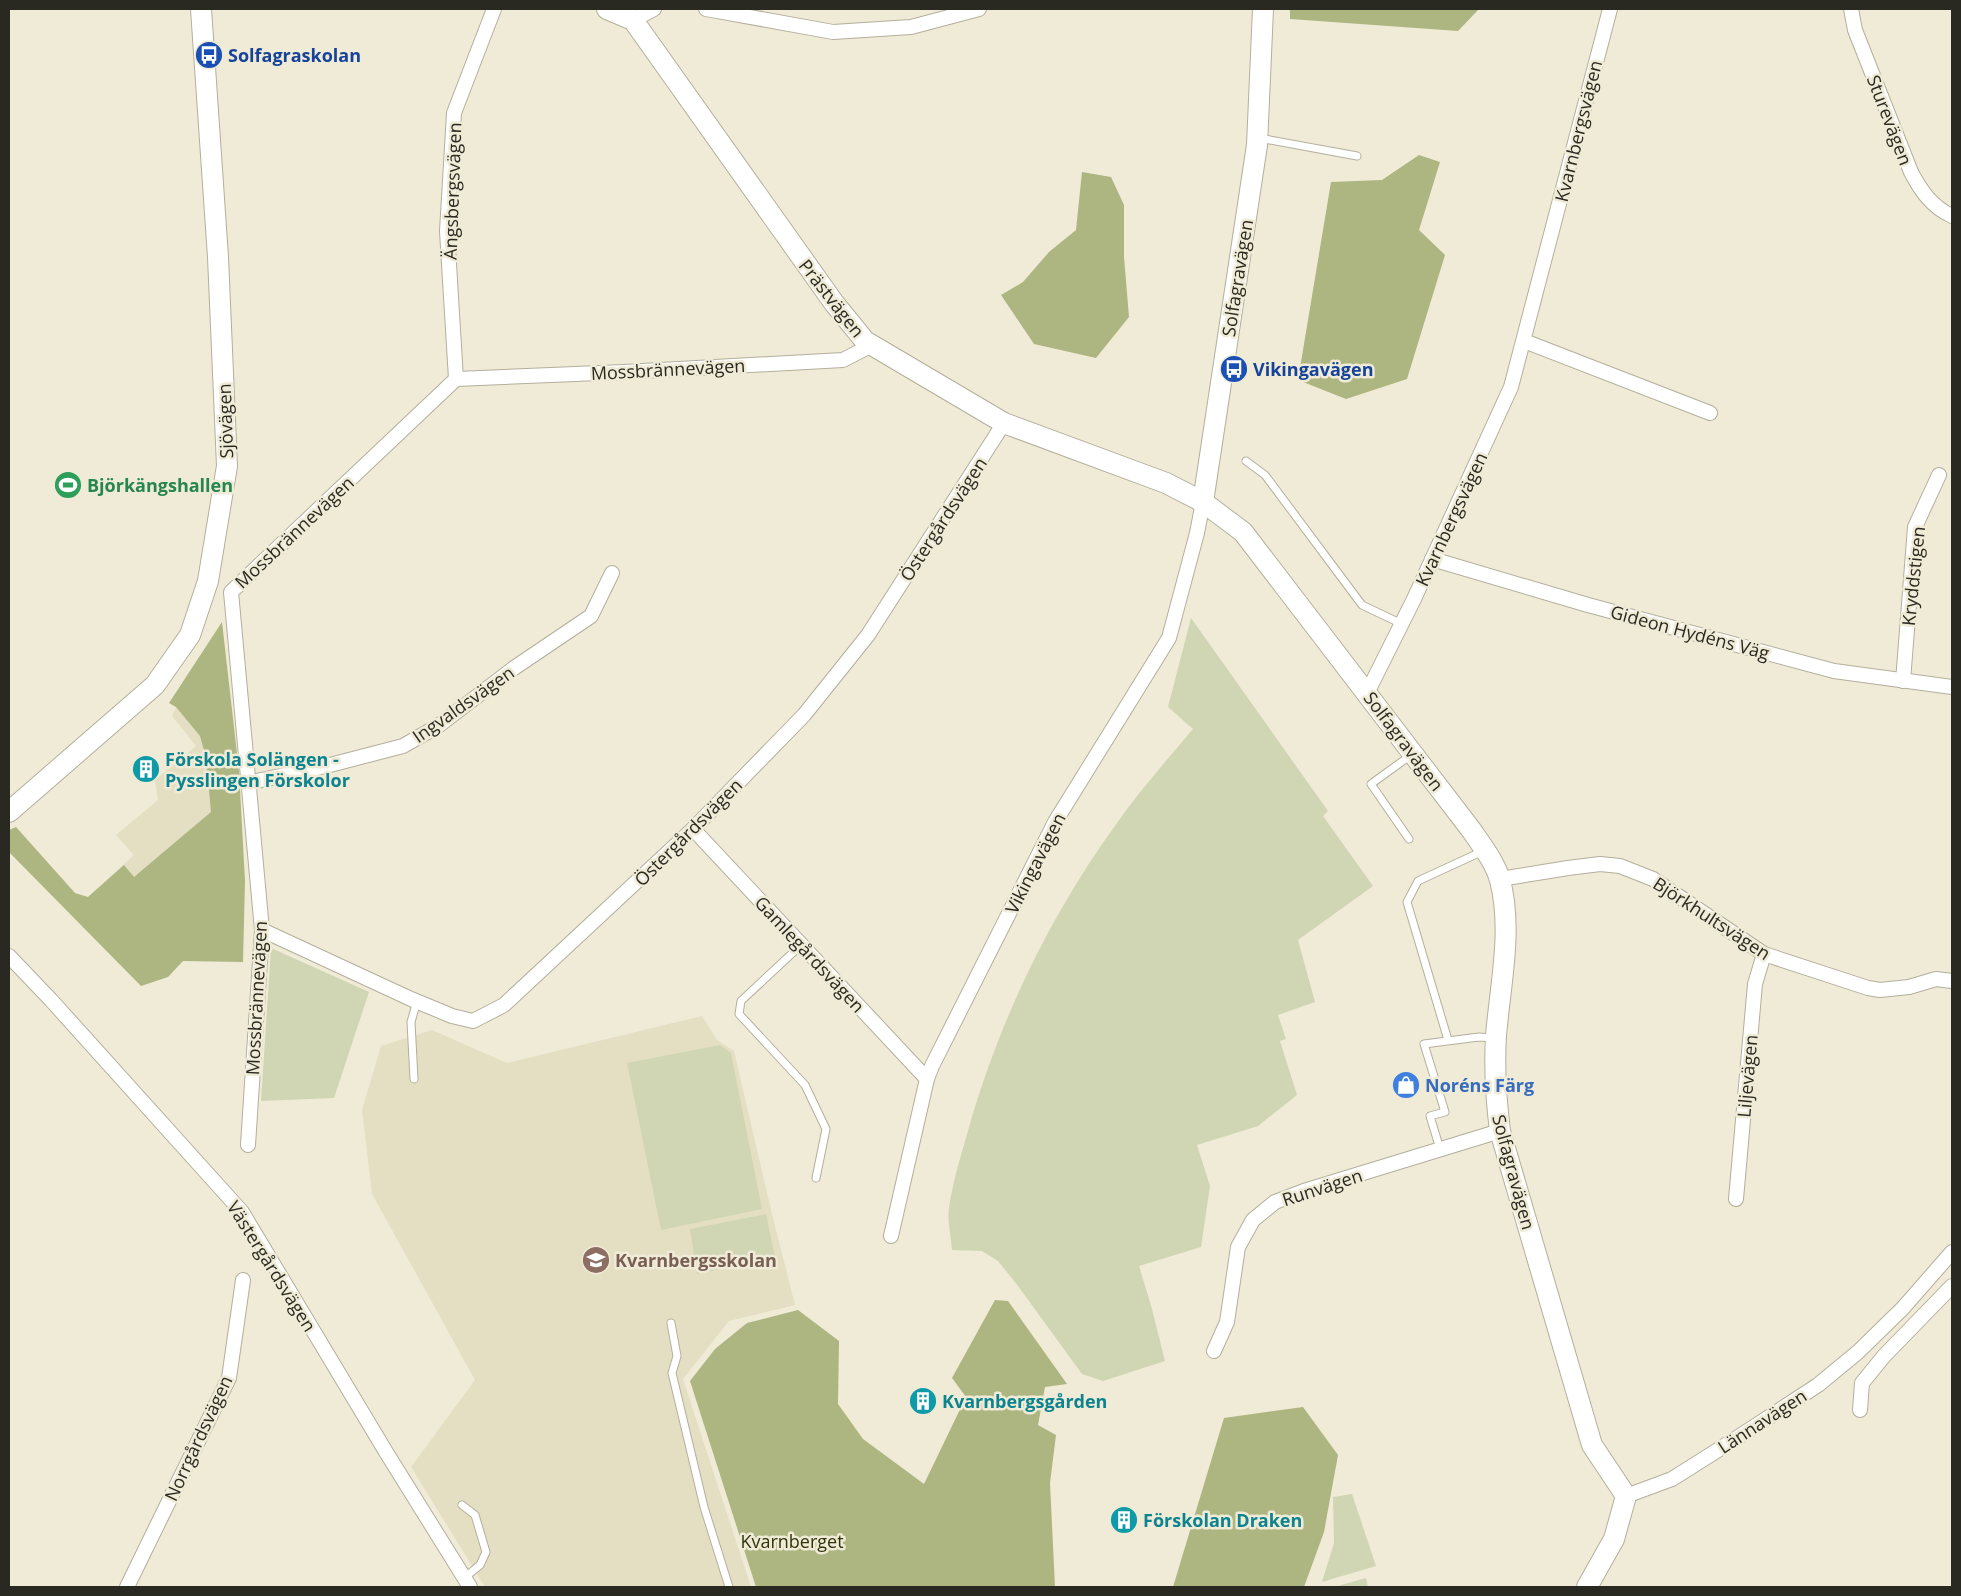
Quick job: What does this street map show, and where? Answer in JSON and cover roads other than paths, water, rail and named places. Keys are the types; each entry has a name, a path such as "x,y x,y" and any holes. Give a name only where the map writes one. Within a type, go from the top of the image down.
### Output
{"street":[{"name":"Sjövägen","path":"9,812 155,685 190,635 208,581 227,466 218,257 202,9"},
{"name":"Ängsbergsvägen","path":"456,379 447,231 454,113 494,9"},
{"path":"608,9 633,20 654,9"},
{"path":"706,9 833,32 911,27 979,9"},
{"name":"Solfagravägen","path":"1263,9 1257,138 1203,502 1243,532 1472,831 1500,879 1506,924 1496,1038 1495,1095 1500,1131 1592,1445 1626,1496"},
{"name":"Kvarnbergsvägen","path":"1367,693 1402,624 1511,387 1610,9"},
{"name":"Sturevägen","path":"1851,9 1855,30 1911,172 1920,190 1932,203 1952,216"},
{"name":"Prästvägen","path":"633,20 834,303 864,341 1004,424 1166,483 1203,502"},
{"path":"1524,341 1710,413"},
{"name":"Mossbrännevägen","path":"248,1145 262,930 231,592 456,379 843,360 872,345"},
{"name":"Östergårdsvägen","path":"262,930 452,1016 473,1021 504,1005 693,830 804,716 868,635 1004,424"},
{"name":"Kryddstigen","path":"1903,681 1915,527 1939,475"},
{"name":"Vikingavägen","path":"891,1236 927,1079 1055,822 1169,638 1197,533 1203,502"},
{"name":"Gideon Hydéns Väg","path":"1432,559 1588,605 1834,671 1952,687"},
{"name":"Ingvaldsvägen","path":"248,783 404,746 438,726 514,668 591,616 612,574"},
{"name":"Gamlegårdsvägen","path":"693,830 927,1079"},
{"name":"Björkhultsvägen","path":"1500,879 1600,864 1620,866 1653,879 1764,954 1880,990 1909,987 1936,979 1952,981"},
{"name":"Liljevägen","path":"1736,1199 1755,984 1764,954"},
{"name":"Västergårdsvägen","path":"9,956 58,1007 242,1212 467,1583"},
{"name":"Runvägen","path":"1214,1351 1227,1322 1238,1248 1253,1220 1275,1202 1500,1131"},
{"name":"Lännavägen","path":"1626,1496 1672,1478 1818,1385 1858,1352 1903,1308 1952,1252"},
{"name":"Norrgårdsvägen","path":"127,1587 229,1378 243,1280"},
{"path":"1860,1410 1862,1382 1884,1356 1952,1286"},
{"path":"1587,1587 1614,1539 1626,1496"}],"lane":[{"path":"1257,138 1357,156"},
{"path":"1246,460 1265,475 1362,605 1402,624"},
{"path":"1409,839 1371,784 1413,754"},
{"path":"1448,1040 1407,902 1418,881 1484,850"},
{"path":"801,944 741,1001 739,1014 805,1085 826,1129 816,1178"},
{"path":"414,1079 411,1022 417,1001"},
{"path":"1440,1149 1430,1116 1445,1112 1424,1044 1479,1037 1496,1038"},
{"path":"671,1323 677,1356 672,1373 704,1507 729,1587"},
{"path":"462,1505 475,1515 486,1552 480,1566 467,1583"}],"place":[{"name":"Solfagraskolan","path":"209,55"},
{"name":"Vikingavägen","path":"1234,369"},
{"name":"Björkängshallen","path":"68,485"},
{"name":"Förskola Solängen - Pysslingen Förskolor","path":"146,769"},
{"name":"Noréns Färg","path":"1406,1085"},
{"name":"Kvarnbergsskolan","path":"596,1260"},
{"name":"Kvarnbergsgården","path":"923,1401"},
{"name":"Förskolan Draken","path":"1124,1520"}],"park label":[{"name":"Kvarnberget","path":"792,1541"}]}
